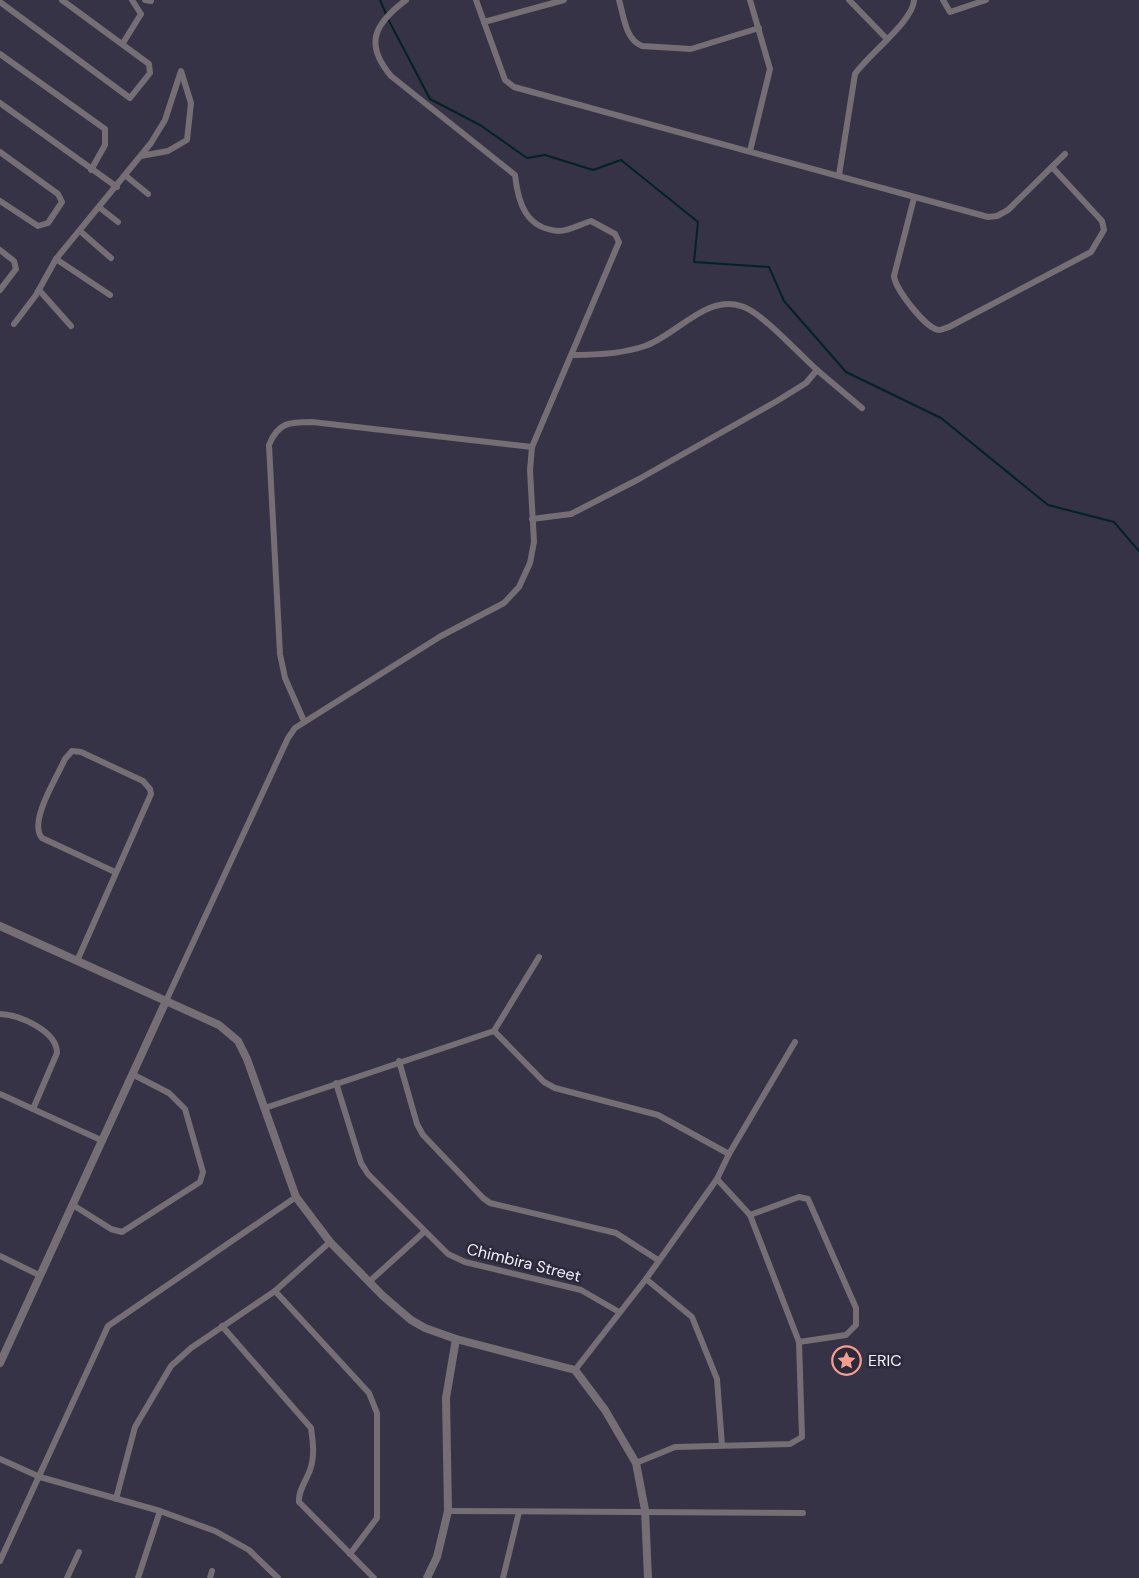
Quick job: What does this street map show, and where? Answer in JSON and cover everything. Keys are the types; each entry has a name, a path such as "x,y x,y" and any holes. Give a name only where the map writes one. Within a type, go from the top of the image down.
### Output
{"street":[{"path":"0,2 130,99 150,73 146,61 62,0"},
{"path":"123,43 141,14 132,0"},
{"path":"0,1363 288,738 304,721 441,636 504,603 519,587 530,563 534,542 530,470 532,447 573,355 584,321 619,242 615,234 591,221 561,231 540,226 526,216 519,204 515,175 391,76 375,52 376,36 391,13 406,0"},
{"path":"476,0 506,80 514,87 839,175 914,198 988,217 997,216 1008,210 1065,154"},
{"path":"484,22 564,0"},
{"path":"619,0 629,35 635,43 642,46 691,49 759,28"},
{"path":"750,0 770,69 750,151"},
{"path":"849,0 886,38"},
{"path":"839,175 855,74 910,13 914,0"},
{"path":"943,0 950,12 986,0"},
{"path":"0,54 105,129 105,145 90,170"},
{"path":"14,324 39,290 56,259 126,176 165,120 181,71 191,103 187,140 168,151 141,156"},
{"path":"0,102 90,170 117,187"},
{"path":"0,152 58,194 62,202 48,223 38,226 0,201"},
{"path":"914,198 896,267 895,285 921,318 939,330 949,327 1091,252 1104,230 1102,221 1052,167"},
{"path":"126,176 148,194"},
{"path":"100,208 118,222"},
{"path":"80,231 111,258"},
{"path":"0,250 14,261 15,269 0,290"},
{"path":"56,259 110,295"},
{"path":"39,290 71,326"},
{"path":"573,355 610,354 647,346 706,309 732,303 753,311 862,408"},
{"path":"532,519 571,514 639,479 777,401 806,383 817,370"},
{"path":"304,721 285,678 280,654 269,445 273,433 290,422 312,422 532,447"},
{"path":"77,961 149,801 150,789 143,781 81,752 72,751 65,759 37,820 37,833 42,838 116,872"},
{"path":"0,926 219,1025 238,1041 265,1108 296,1197 330,1242 411,1320 456,1339 574,1370 605,1410 636,1463 645,1510 648,1578"},
{"path":"265,1108 399,1061 494,1031 539,957"},
{"path":"0,1014 47,1032 57,1046 57,1053 33,1109"},
{"path":"494,1031 544,1083 555,1088 658,1115 729,1154"},
{"path":"574,1370 646,1279 717,1179 729,1154 795,1042"},
{"path":"399,1061 417,1124 423,1136 483,1198 490,1203 616,1233 658,1260"},
{"path":"73,1205 111,1229 122,1232 200,1182 203,1172 185,1109 169,1093 134,1075"},
{"name":"Chimbira Street","path":"336,1083 365,1168 424,1232 456,1258 581,1290 619,1312"},
{"path":"0,1094 103,1141"},
{"path":"636,1463 675,1447 790,1444 802,1437 799,1342 750,1215 717,1179"},
{"path":"0,1561 108,1326 296,1197"},
{"path":"750,1215 799,1197 808,1199 856,1308 856,1325 846,1335 799,1342"},
{"path":"370,1281 424,1232"},
{"path":"116,1499 131,1439 145,1408 171,1366 191,1348 275,1291 330,1242"},
{"path":"0,1256 39,1275"},
{"path":"646,1279 692,1317 717,1379 722,1445"},
{"path":"275,1291 369,1393 374,1404 377,1518 350,1554"},
{"path":"222,1326 311,1428 314,1450 311,1468 300,1493 299,1502 374,1578"},
{"path":"427,1578 437,1557 448,1511 446,1398 456,1339"},
{"path":"0,1459 40,1477 159,1511 233,1539 278,1578"},
{"path":"448,1511 645,1510 803,1513"},
{"path":"138,1578 159,1511"},
{"path":"503,1578 519,1512"},
{"path":"67,1578 79,1552"}],"waterway":[{"path":"380,0 386,14"},
{"path":"388,19 430,99 480,125 527,158 545,155 593,170 621,160 698,222 694,262 769,267 784,301 846,372 941,418 1048,505 1114,522 1139,551"}],"place":[{"name":"ERIC","path":"847,1360"}]}
